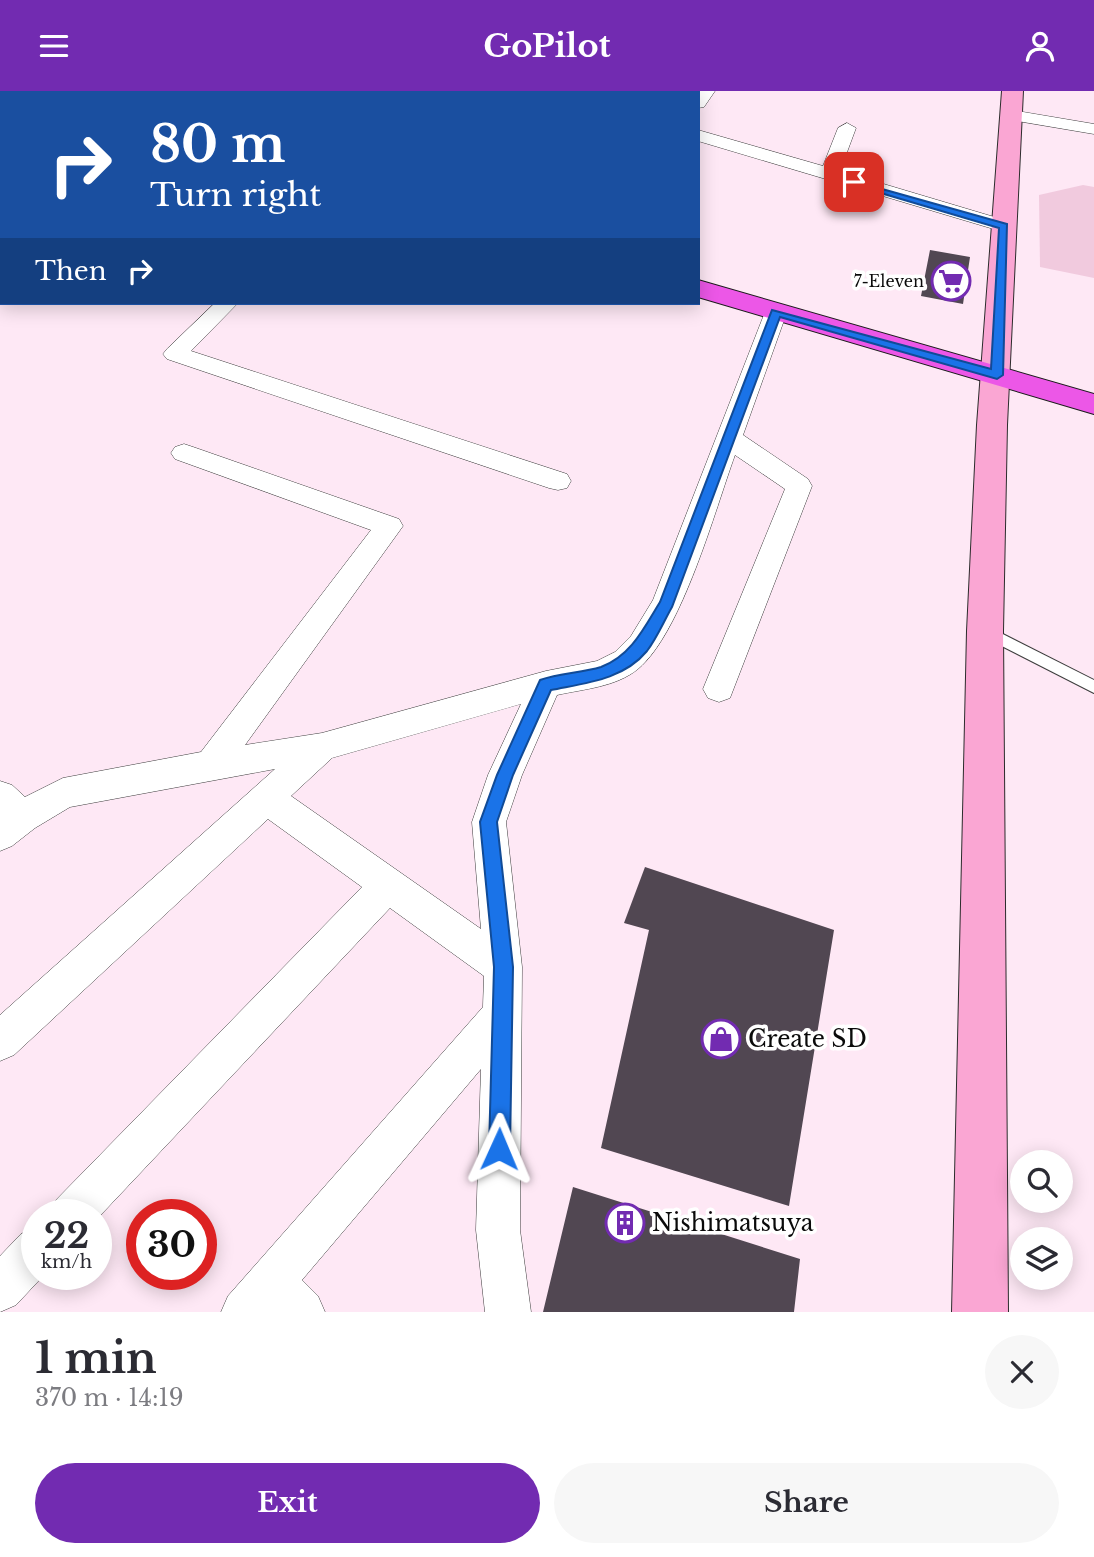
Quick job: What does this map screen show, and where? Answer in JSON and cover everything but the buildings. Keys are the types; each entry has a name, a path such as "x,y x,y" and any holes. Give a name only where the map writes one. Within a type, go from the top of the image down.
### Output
{"highway":[{"path":"700,289 1094,404"}],"street":[{"path":"980,1312 985,631 992,425 1012,103 1094,129"},
{"path":"829,174 847,128"},
{"path":"700,136 1004,226"},
{"path":"225,305 176,354 558,481"},
{"path":"8,816 63,793 322,747 546,684 603,673 626,661 642,645 667,603 776,312"},
{"path":"719,689 799,486 729,438"},
{"path":"184,453 389,526 211,765"},
{"path":"508,1312 498,1230 503,967 488,822 505,775 546,684"},
{"path":"0,1041 322,747"},
{"path":"266,798 503,967"},
{"path":"86,1199 388,885"},
{"path":"302,1312 258,1296 502,1015"},
{"path":"0,1289 21,1267"}],"lane":[{"path":"985,631 1094,687"}],"shaded area":[{"path":"1083,185 1094,187 1094,278 1040,267 1039,195"}],"place":[{"name":"7-Eleven","path":"951,281"},
{"name":"Create SD","path":"721,1039"},
{"name":"Nishimatsuya","path":"625,1223"}],"route":[{"path":"499,1149 503,967 488,822 505,775 546,684 603,673 626,661 642,645 667,603 776,312 997,375 1004,226 854,182"}]}
